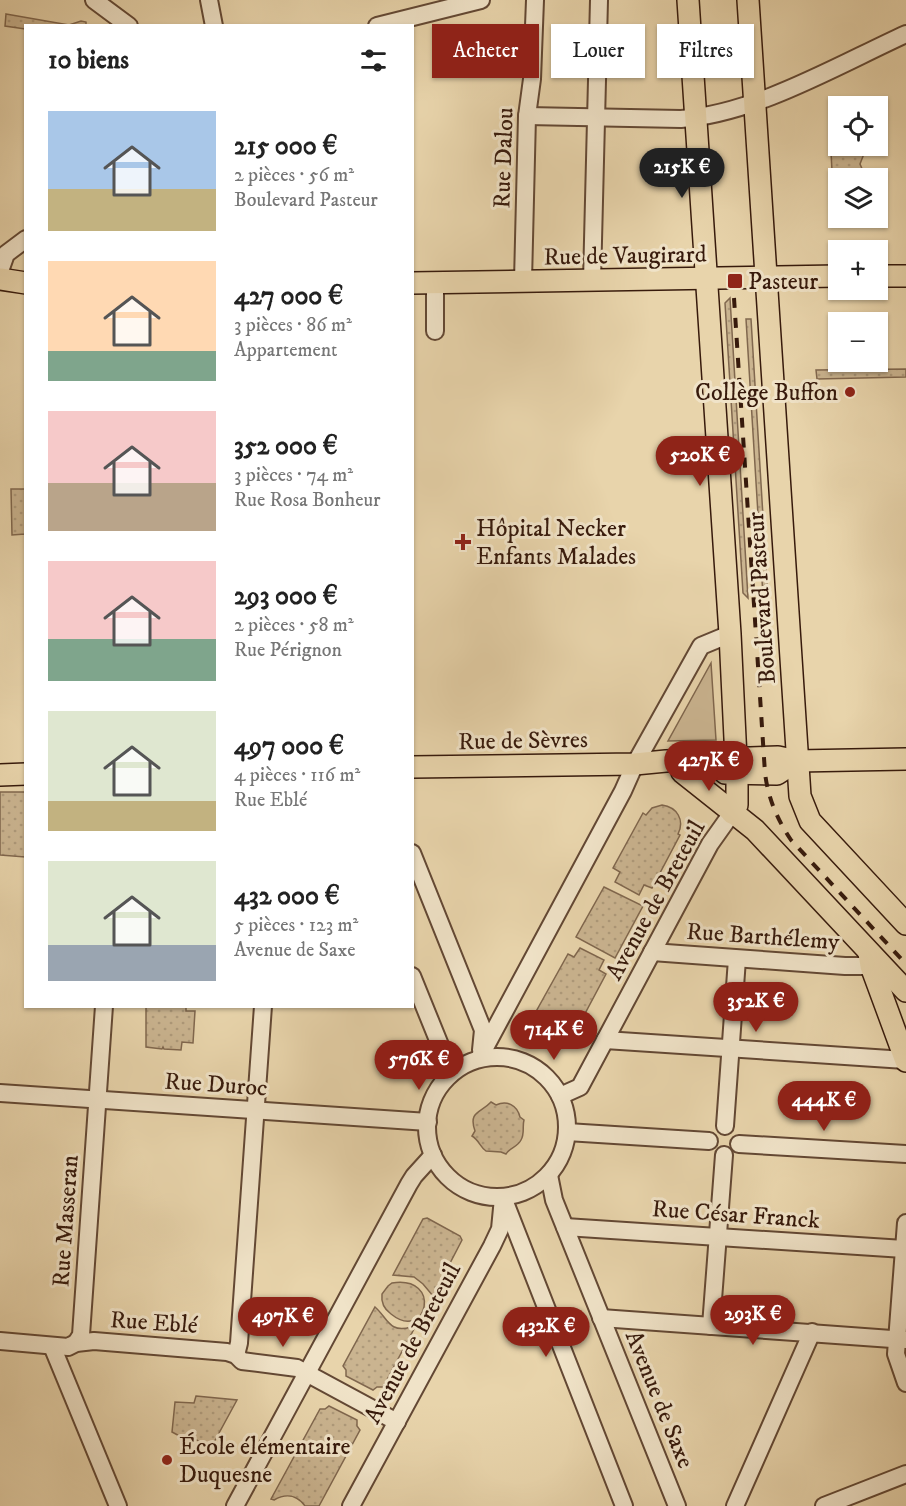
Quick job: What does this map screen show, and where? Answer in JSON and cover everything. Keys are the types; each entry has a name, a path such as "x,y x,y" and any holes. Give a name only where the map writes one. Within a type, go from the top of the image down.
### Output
{"main road":[{"name":"Boulevard Pasteur","path":"687,0 730,634 737,766 737,805 732,813"},
{"name":"Boulevard Pasteur","path":"748,0 800,796 810,821 906,924"},
{"name":"Rue de Vaugirard","path":"414,283 828,276"},
{"path":"888,276 906,276"},
{"path":"0,279 24,283"},
{"name":"Rue de Sèvres","path":"635,764 656,771 682,772 737,766 777,757 797,761 906,759"},
{"name":"Rue de Sèvres","path":"414,767 635,764 666,760 737,766 777,774 797,761"},
{"path":"682,772 755,830 870,959 906,991"},
{"path":"0,775 24,774"},
{"path":"870,959 906,1060"}],"street":[{"path":"94,0 126,24"},
{"path":"209,0 214,24"},
{"path":"385,24 481,0"},
{"name":"Rue Dalou","path":"523,281 527,116 532,79 535,0"},
{"path":"592,281 599,0"},
{"path":"527,116 696,118 755,103 906,34"},
{"path":"0,271 6,254 24,240"},
{"path":"435,283 435,331"},
{"name":"Boulevard Pasteur","path":"635,764 701,646 730,634"},
{"path":"480,1057 623,791 635,764"},
{"name":"Avenue de Breteuil","path":"560,1096 580,1086 710,844 732,813"},
{"path":"414,857 483,1030 480,1057"},
{"name":"Rue Barthélemy","path":"652,952 845,966 870,959"},
{"path":"725,1125 737,958"},
{"path":"414,981 442,1050 448,1076"},
{"name":"Rue Masseran","path":"76,1343 81,1335 104,1008"},
{"path":"236,1355 239,1343 263,1008"},
{"path":"474,1008 489,1012 505,1011"},
{"path":"605,1040 906,1060"},
{"path":"480,1057 502,1058 526,1063 542,1073 560,1096 566,1114 567,1132 562,1155 549,1175 527,1191 503,1198 483,1196 459,1185 440,1167 429,1143 428,1122 431,1105 448,1076 460,1066 480,1057"},
{"name":"Rue Duroc","path":"0,1093 428,1122"},
{"path":"725,1125 736,1130 740,1139 733,1153 724,1155 713,1150 709,1141 714,1130 725,1125"},
{"path":"567,1132 709,1141"},
{"path":"739,1144 906,1154"},
{"path":"235,1506 409,1184 433,1155"},
{"path":"711,1326 724,1155"},
{"name":"Avenue de Saxe","path":"549,1175 554,1200 677,1506"},
{"path":"503,1198 624,1506"},
{"name":"Avenue de Breteuil","path":"351,1506 492,1246 500,1229 503,1198"},
{"path":"906,1223 902,1340 896,1354 906,1383"},
{"name":"Rue César Franck","path":"565,1227 904,1249"},
{"path":"492,1246 506,1241 520,1245"},
{"path":"601,1318 902,1340"},
{"path":"735,1506 812,1332"},
{"name":"Rue Eblé","path":"0,1341 68,1347 76,1343 94,1341 227,1352 236,1355 242,1361 291,1366 397,1422"},
{"path":"52,1346 118,1506"},
{"path":"824,1506 906,1474"}],"shaded area":[{"path":"6,14 63,24 24,24 24,29 5,26"},
{"path":"81,21 86,24 72,24"},
{"path":"831,156 863,156 860,164 862,168 832,168"},
{"path":"730,298 748,598 743,593 725,303"},
{"path":"746,319 751,319 767,582 767,594 763,596"},
{"path":"888,369 906,369 906,377 817,379 816,370 888,372"},
{"path":"11,489 24,489 24,534 12,535"},
{"path":"711,663 716,740 668,741"},
{"path":"0,792 24,792 24,857 0,855"},
{"path":"662,805 676,811 681,824 678,834 680,835 652,888 644,885 639,895 615,882 620,872 613,868 643,813 646,815 652,808"},
{"path":"604,887 643,906 615,958 576,937"},
{"path":"580,948 604,960 599,970 606,974 572,1038 533,1017 568,954 574,957"},
{"path":"146,1008 186,1008 186,1011 195,1011 193,1043 182,1042 181,1050 146,1047"},
{"path":"491,1102 496,1105 504,1103 511,1105 517,1109 524,1120 521,1140 506,1154 486,1151 472,1136 475,1131 474,1116"},
{"path":"427,1218 460,1236 462,1240 433,1296 414,1277 393,1275 423,1219"},
{"path":"392,1283 408,1283 418,1289 424,1297 421,1315 414,1320 403,1321 385,1308 382,1294"},
{"path":"375,1307 393,1326 414,1329 383,1387 373,1390 346,1376 343,1366"},
{"path":"196,1396 237,1400 213,1444 210,1443 209,1446 190,1437 187,1440 172,1432 175,1402 194,1403"},
{"path":"329,1406 357,1420 360,1430 319,1506 305,1506 291,1496 271,1499 320,1409"}],"railway":[{"path":"734,298 768,791 777,816 791,840 906,964"}],"place":[{"name":"Pasteur","path":"735,281"},
{"name":"Collège Buffon","path":"850,392"},
{"name":"Hôpital Necker Enfants Malades","path":"463,542"},
{"name":"École élémentaire Duquesne","path":"167,1460"}]}
